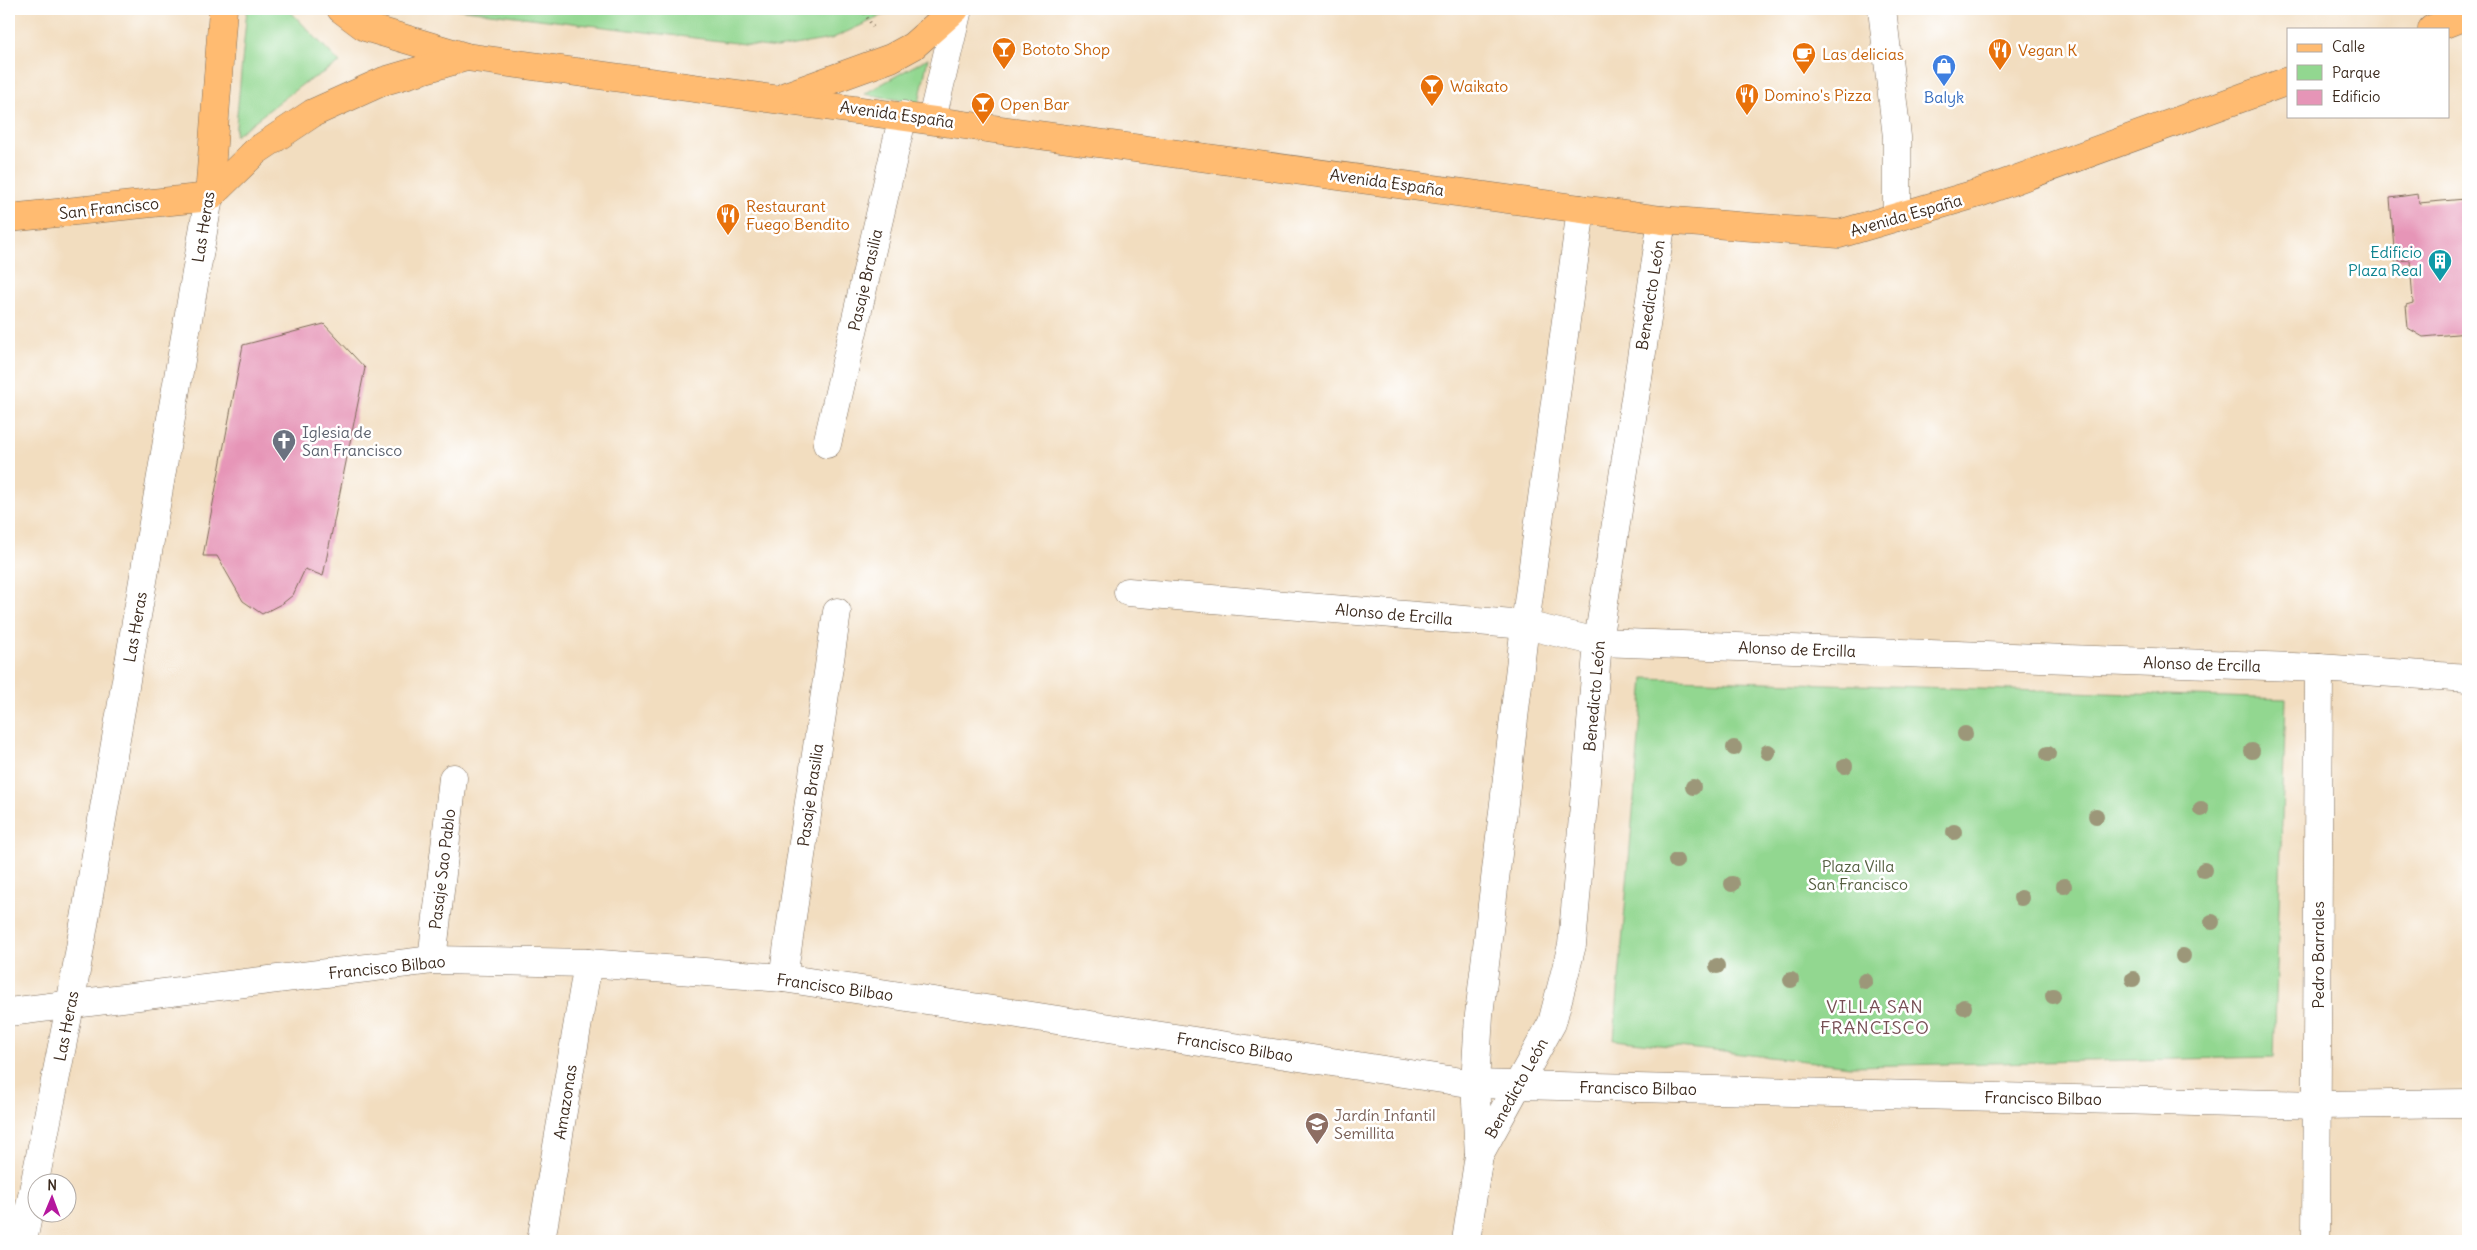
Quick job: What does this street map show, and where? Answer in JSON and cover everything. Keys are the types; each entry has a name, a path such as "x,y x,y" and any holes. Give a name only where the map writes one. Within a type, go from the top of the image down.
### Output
{"main road":[{"name":"Las Heras","path":"209,197 223,9"},
{"name":"Avenida España","path":"341,9 365,27 466,57 779,98 1662,220 1839,234 1979,193 2287,81"},
{"path":"779,98 892,58 913,46 955,9"},
{"path":"2434,22 2468,15"},
{"name":"Avenida España","path":"209,197 256,151 313,112 384,81 466,57"},
{"name":"San Francisco","path":"9,218 209,197"}],"street":[{"path":"932,119 958,9"},
{"path":"1882,9 1897,137 1897,217"},
{"name":"Pasaje Brasilia","path":"827,444 903,115"},
{"name":"Las Heras","path":"24,1241 70,1006 209,197"},
{"name":"Benedicto León","path":"1466,1241 1479,1155 1475,1084 1479,1015 1525,625 1581,209"},
{"name":"Benedicto León","path":"1479,1155 1552,1023 1572,945 1598,642 1662,220"},
{"name":"Alonso de Ercilla","path":"1128,592 1525,625 1598,642 2318,668 2468,678"},
{"name":"Pasaje Brasilia","path":"783,978 837,612"},
{"name":"Pedro Barrales","path":"2316,1241 2318,1105 2318,668"},
{"name":"Pasaje Sao Pablo","path":"432,960 453,778"},
{"name":"Francisco Bilbao","path":"9,1012 432,960 588,963 783,978 1475,1084 2318,1105 2468,1103"},
{"name":"Amazonas","path":"541,1241 588,963"}],"green space":[{"path":"247,9 288,9 340,63 303,84 235,136"},
{"path":"457,9 897,9 831,39 777,48"},
{"path":"928,58 919,103 864,94"},
{"name":"Plaza Villa San Francisco","path":"1644,678 2286,699 2274,1057 1851,1066 1614,1040"}],"building":[{"name":"Edificio Plaza Real","path":"2418,194 2419,203 2465,199 2465,203 2468,203 2468,333 2423,337 2408,328 2406,305 2413,303 2410,260 2395,261 2390,198"},
{"name":"Iglesia de San Francisco","path":"324,324 365,368 323,576 305,569 293,595 283,603 262,614 243,601 217,556 203,556 243,345"}],"place":[{"name":"Bototo Shop","path":"1004,70"},
{"name":"Vegan K","path":"2000,71"},
{"name":"Las delicias","path":"1804,75"},
{"name":"Balyk","path":"1944,87"},
{"name":"Waikato","path":"1432,107"},
{"name":"Domino's Pizza","path":"1747,116"},
{"name":"Open Bar","path":"983,125"},
{"name":"Restaurant Fuego Bendito","path":"728,236"},
{"name":"Edificio Plaza Real","path":"2440,282"},
{"name":"Iglesia de San Francisco","path":"284,462"},
{"name":"Jardín Infantil Semillita","path":"1317,1145"}],"district":[{"name":"VILLA SAN FRANCISCO","path":"1875,1016"}]}
